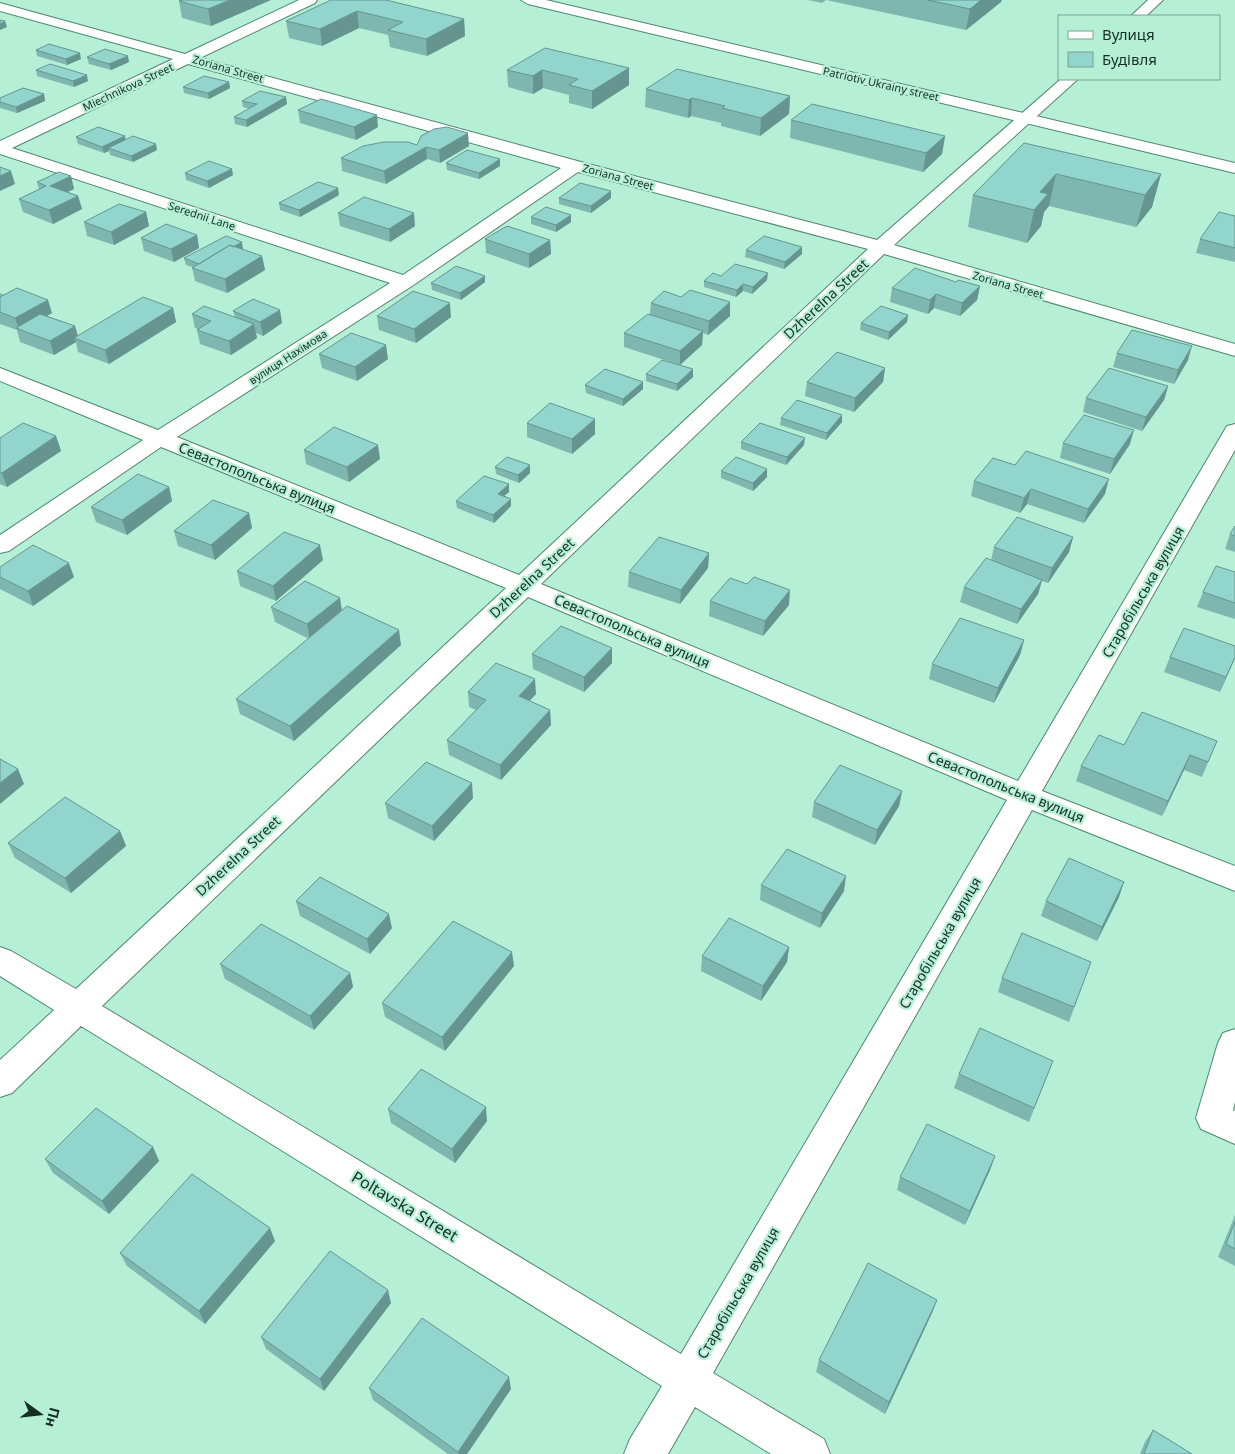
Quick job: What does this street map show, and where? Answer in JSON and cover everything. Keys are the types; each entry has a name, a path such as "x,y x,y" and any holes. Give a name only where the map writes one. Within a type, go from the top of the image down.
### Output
{"street":[{"name":"Miechnikova Street","path":"0,148 310,0"},
{"name":"Patriotiv Ukrainy street","path":"528,0 1235,168"},
{"path":"1139,15 1156,0"},
{"name":"Zoriana Street","path":"0,7 575,166 881,248 1235,350"},
{"name":"Dzherelna Street","path":"0,1082 881,248 1069,80"},
{"name":"Serednii Lane","path":"0,148 405,282"},
{"name":"вулиця Нахімова","path":"0,546 159,439 405,282 575,166"},
{"name":"Севастопольська вулиця","path":"0,374 524,586 1025,796 1235,879"},
{"name":"Старобільська вулиця","path":"645,1454 1235,431"},
{"name":"Poltavska Street","path":"0,960 809,1454"},
{"path":"1235,1043 1213,1118 1235,1128"}],"building":[{"path":"230,0 208,9 179,1"},
{"path":"331,0 386,0 464,19 426,39 388,30 403,22 357,11 320,29 286,21"},
{"path":"928,0 981,0 970,9"},
{"path":"49,44 80,53 66,59 36,50"},
{"path":"545,48 629,68 592,91 569,85 578,79 542,70 533,76 507,70"},
{"path":"105,49 128,56 109,64 87,57"},
{"path":"50,64 87,75 73,81 36,70"},
{"path":"677,69 790,96 761,118 722,108 725,106 692,98 689,100 646,89"},
{"path":"204,76 229,82 208,93 183,87"},
{"path":"23,88 44,94 16,107 0,102 0,98"},
{"path":"260,91 286,97 246,120 234,117 257,104 242,101"},
{"path":"321,99 377,115 354,127 298,110"},
{"path":"812,104 945,136 926,153 791,120"},
{"path":"98,127 125,136 102,147 76,137"},
{"path":"447,127 468,133 439,150 426,147 384,171 341,158 363,146 384,142 408,142 417,145 421,136 434,129"},
{"path":"133,136 156,144 131,156 108,148"},
{"path":"1024,143 1161,174 1145,195 1056,174 1040,192 1048,194 1034,210 973,195"},
{"path":"467,150 500,159 479,173 446,163"},
{"path":"209,161 232,169 207,181 185,173"},
{"path":"0,167 11,171 0,176"},
{"path":"59,172 71,176 50,186 78,196 49,210 19,199 46,186 37,182"},
{"path":"318,182 338,188 299,210 279,203"},
{"path":"580,183 611,191 591,206 559,198"},
{"path":"364,197 414,213 389,229 338,213"},
{"path":"119,204 146,212 111,232 84,222"},
{"path":"546,207 571,215 556,225 531,217"},
{"path":"1219,212 1235,216 1235,248 1200,239"},
{"path":"166,224 197,235 171,249 141,238"},
{"path":"507,226 550,240 529,254 485,239"},
{"path":"226,236 242,242 233,247 230,245 199,264 184,258"},
{"path":"764,236 802,247 785,262 746,250"},
{"path":"230,245 262,256 225,279 192,268"},
{"path":"735,264 768,273 753,287 743,284 737,290 704,281 713,273 721,276"},
{"path":"456,266 485,276 460,293 431,283"},
{"path":"915,268 956,282 958,280 980,286 962,303 936,294 930,300 892,288"},
{"path":"17,288 48,300 15,318 0,312 0,297"},
{"path":"690,290 730,302 709,321 651,303 664,291 681,297"},
{"path":"413,291 450,303 414,329 377,316"},
{"path":"143,297 173,308 105,350 74,338"},
{"path":"253,299 280,310 260,322 233,311"},
{"path":"204,306 254,324 229,341 197,330 211,321 192,314"},
{"path":"881,306 908,315 889,332 861,323"},
{"path":"40,314 75,326 50,341 16,328"},
{"path":"648,314 703,331 680,351 624,333"},
{"path":"1132,330 1192,346 1178,370 1117,353"},
{"path":"351,333 386,345 355,367 319,354"},
{"path":"837,352 885,368 855,398 807,382"},
{"path":"662,360 693,369 677,384 646,374"},
{"path":"1109,368 1168,386 1146,417 1086,398"},
{"path":"605,369 643,382 623,399 585,385"},
{"path":"797,400 842,415 827,433 781,418"},
{"path":"550,403 595,419 572,439 527,423"},
{"path":"1084,415 1134,430 1114,459 1063,443"},
{"path":"23,423 56,436 2,473 0,472 0,438"},
{"path":"760,423 805,438 787,457 741,442"},
{"path":"334,427 378,445 347,467 304,450"},
{"path":"1026,451 1109,479 1088,509 1031,489 1024,498 974,481 993,458 1015,465"},
{"path":"507,457 530,465 518,475 495,467"},
{"path":"736,457 767,469 753,483 721,471"},
{"path":"138,474 169,487 122,520 91,507"},
{"path":"484,476 509,484 498,494 511,499 493,515 456,501"},
{"path":"213,500 249,513 211,545 174,531"},
{"path":"1017,517 1073,537 1052,568 994,547"},
{"path":"1235,526 1235,536 1230,534"},
{"path":"284,532 320,545 273,586 237,571"},
{"path":"659,537 709,553 681,590 629,572"},
{"path":"33,545 69,563 28,591 0,577 0,567"},
{"path":"986,558 1042,580 1021,609 964,587"},
{"path":"1216,566 1235,572 1235,603 1203,592"},
{"path":"754,577 790,590 765,621 710,601 730,578 747,584"},
{"path":"305,581 340,598 307,624 271,607"},
{"path":"347,606 399,630 290,726 236,699"},
{"path":"960,618 1024,640 998,688 932,664"},
{"path":"561,626 612,648 584,677 532,654"},
{"path":"1184,628 1235,646 1235,657 1226,677 1170,657"},
{"path":"496,663 535,679 519,696 550,710 500,765 447,740 486,700 468,692"},
{"path":"1142,712 1217,741 1208,762 1190,755 1168,801 1081,766 1099,735 1124,745"},
{"path":"0,759 18,769 0,783"},
{"path":"426,762 472,783 432,826 385,803"},
{"path":"840,765 902,791 877,830 814,802"},
{"path":"65,797 120,831 65,878 8,843"},
{"path":"787,849 846,876 822,913 761,885"},
{"path":"1069,858 1124,882 1102,927 1046,901"},
{"path":"320,877 389,914 367,939 296,901"},
{"path":"729,918 789,947 763,986 702,956"},
{"path":"453,921 512,952 442,1037 382,1003"},
{"path":"261,924 350,973 310,1016 220,964"},
{"path":"1022,933 1091,962 1074,1007 1002,978"},
{"path":"980,1028 1053,1061 1034,1108 959,1074"},
{"path":"421,1069 486,1107 452,1149 388,1109"},
{"path":"96,1108 153,1147 102,1201 45,1159"},
{"path":"927,1124 995,1156 970,1211 900,1177"},
{"path":"192,1174 270,1228 199,1311 120,1253"},
{"path":"1235,1222 1235,1249 1226,1244"},
{"path":"330,1251 388,1290 320,1379 261,1337"},
{"path":"868,1263 937,1300 889,1402 819,1360"},
{"path":"422,1318 509,1377 458,1452 369,1388"},
{"path":"1153,1430 1192,1454 1144,1454"}]}
